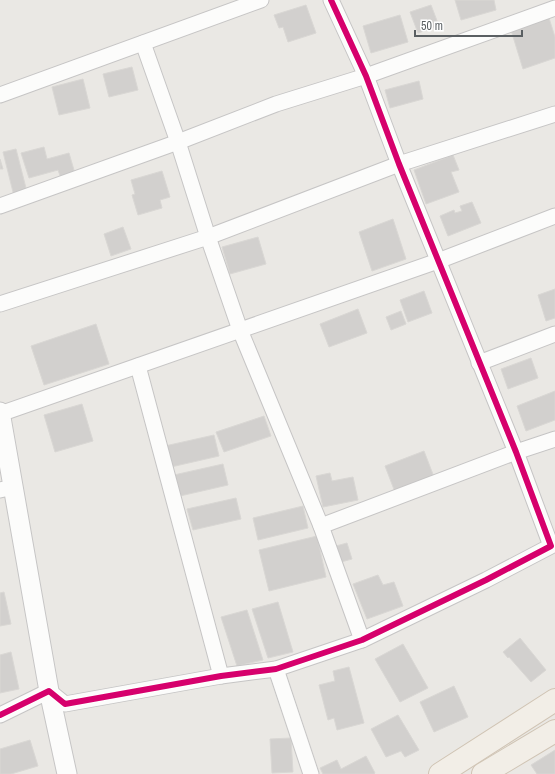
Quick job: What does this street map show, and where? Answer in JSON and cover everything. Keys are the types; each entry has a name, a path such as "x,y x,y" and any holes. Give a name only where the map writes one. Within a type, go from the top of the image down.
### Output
{"main road":[{"path":"440,774 555,700"},
{"path":"483,774 555,731"}],"street":[{"path":"0,95 261,0"},
{"path":"49,691 65,704 221,676 276,669 362,640 486,580 553,545 399,164 366,76 331,0"},
{"path":"0,206 178,142 276,104 366,76 555,8"},
{"path":"143,44 178,142 208,237 240,330 321,526 362,640"},
{"path":"0,304 208,237 399,164 555,114"},
{"path":"67,774 7,489 0,413 438,261 555,216"},
{"path":"479,362 555,334"},
{"path":"138,366 221,676"},
{"path":"321,526 516,452 555,439"},
{"path":"276,669 311,774"},
{"path":"0,715 49,691"}],"building":[{"path":"455,0 494,0 496,10 461,20"},
{"path":"306,5 316,33 288,42 283,27 279,28 274,15"},
{"path":"431,5 439,26 418,33 410,12"},
{"path":"400,15 408,42 371,53 363,26"},
{"path":"549,18 555,37 555,58 523,69 511,30"},
{"path":"132,67 138,90 109,97 103,74"},
{"path":"83,79 90,108 59,115 52,87"},
{"path":"419,81 423,99 390,108 385,90"},
{"path":"44,147 47,159 69,153 76,177 62,181 58,170 29,178 21,153"},
{"path":"16,149 27,192 14,196 3,152"},
{"path":"453,155 459,170 451,172 459,192 426,204 414,170"},
{"path":"0,159 3,169 0,169"},
{"path":"162,171 170,197 160,200 162,208 138,215 132,195 135,194 131,180"},
{"path":"472,202 481,223 448,236 440,216 454,210 455,213 462,211 460,206"},
{"path":"393,219 406,259 372,271 359,232"},
{"path":"123,227 131,249 111,256 104,234"},
{"path":"258,237 266,264 230,274 222,247"},
{"path":"555,289 555,318 546,321 538,295"},
{"path":"424,291 432,313 408,322 400,300"},
{"path":"358,309 367,333 329,347 320,324"},
{"path":"401,311 406,324 391,330 386,317"},
{"path":"96,324 109,364 44,385 31,346"},
{"path":"531,358 538,378 508,389 501,369"},
{"path":"555,391 555,420 526,431 517,406"},
{"path":"82,404 93,441 55,452 44,415"},
{"path":"264,416 271,436 224,452 216,432"},
{"path":"214,435 219,456 171,467 165,446"},
{"path":"424,451 434,477 395,492 385,466"},
{"path":"223,464 228,485 180,496 174,475"},
{"path":"330,473 332,481 353,477 358,500 323,507 316,476"},
{"path":"236,498 241,519 193,530 187,509"},
{"path":"303,506 308,528 258,540 253,518"},
{"path":"317,536 326,577 269,591 259,550"},
{"path":"347,543 352,559 341,562 336,546"},
{"path":"378,575 383,585 394,582 403,606 367,619 353,584"},
{"path":"4,592 11,624 0,626 0,593"},
{"path":"278,602 293,652 268,658 252,609"},
{"path":"247,610 263,660 237,666 221,617"},
{"path":"520,638 546,670 531,682 503,652"},
{"path":"403,644 428,688 400,702 375,659"},
{"path":"11,652 19,689 0,693 0,655"},
{"path":"349,667 364,723 337,730 334,718 328,720 319,685 335,681 333,671"},
{"path":"454,686 468,717 434,732 420,702"},
{"path":"398,715 419,750 405,757 401,751 386,757 371,729"},
{"path":"291,738 293,772 272,773 270,739"},
{"path":"30,740 38,766 11,774 0,774 0,749"},
{"path":"555,750 555,774 537,774 531,765"},
{"path":"366,756 375,773 374,774 323,774 320,768 337,760 341,769"}],"cycle path":[{"path":"0,715 49,691 65,704 221,676 276,669 362,640 486,580 551,546 516,452 399,164 366,76 331,0"}]}
